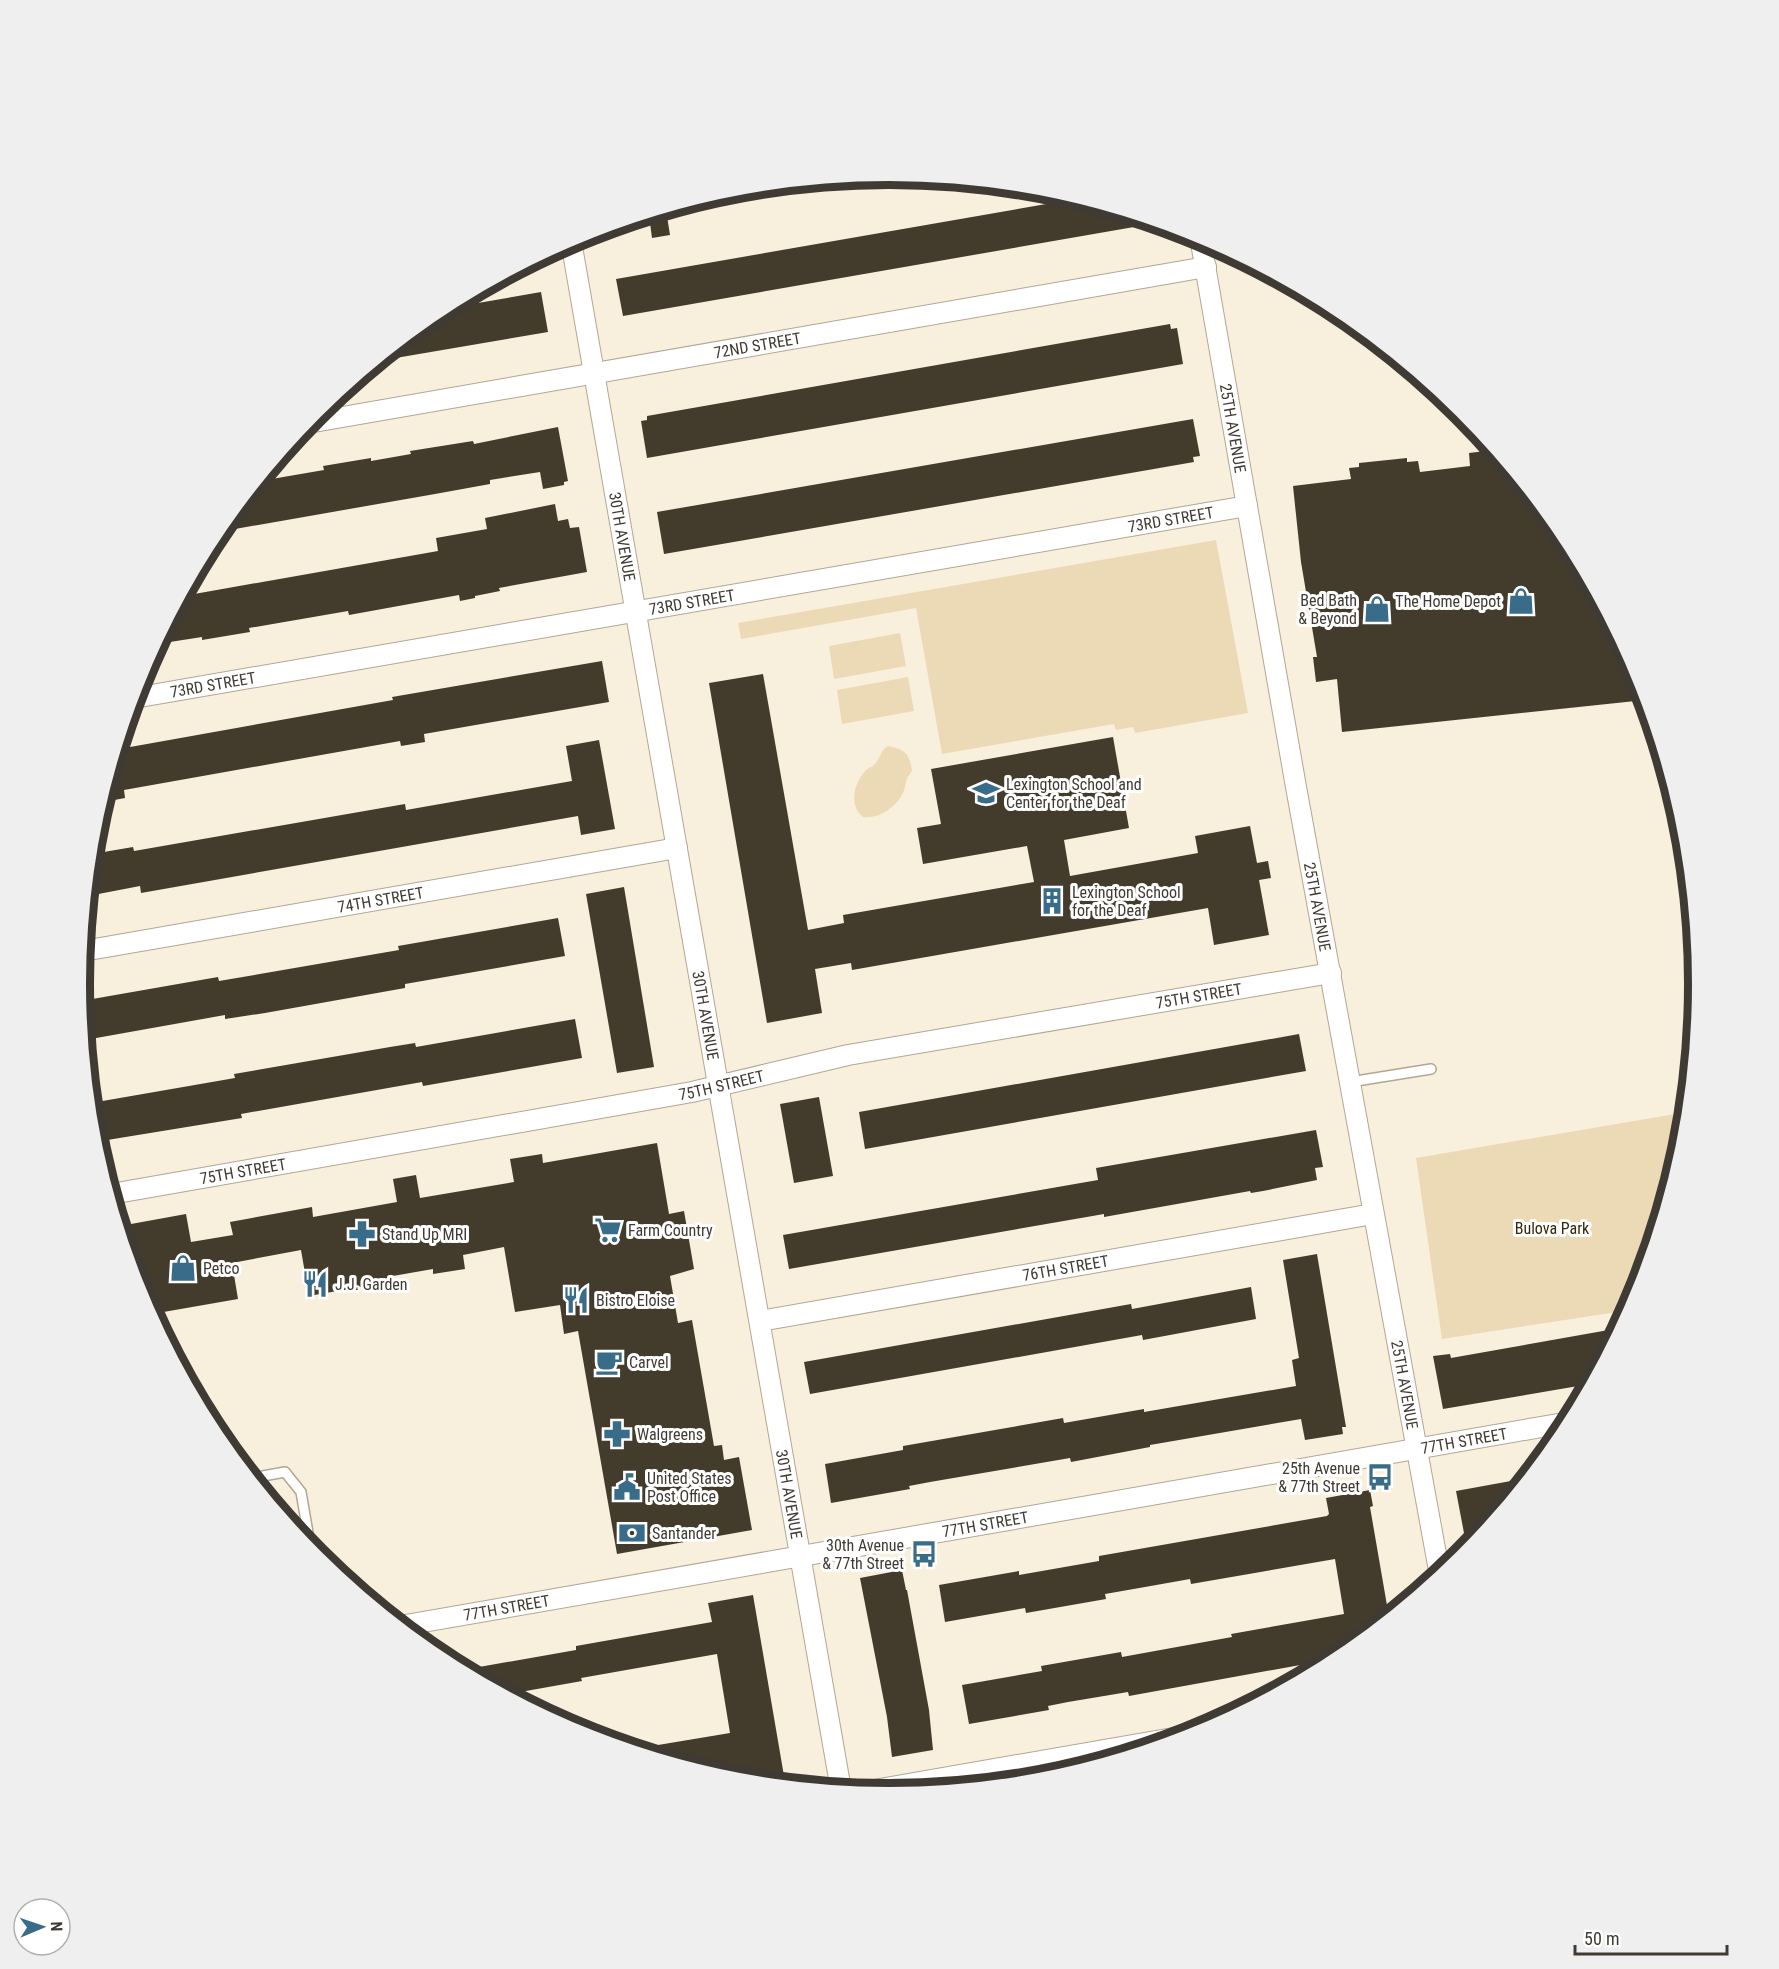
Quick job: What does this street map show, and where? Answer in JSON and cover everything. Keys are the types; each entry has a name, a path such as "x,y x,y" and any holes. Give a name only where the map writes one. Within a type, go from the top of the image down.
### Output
{"street":[{"name":"25TH AVENUE","path":"1202,249 1296,788 1438,1566"},
{"name":"30TH AVENUE","path":"573,251 840,1782"},
{"name":"72ND STREET","path":"323,420 1206,267"},
{"name":"73RD STREET","path":"144,696 1247,506"},
{"name":"74TH STREET","path":"91,950 677,848"},
{"name":"75TH STREET","path":"118,1193 692,1092 848,1055 1331,974"},
{"name":"76TH STREET","path":"760,1321 1373,1214"},
{"name":"77TH STREET","path":"410,1624 1557,1424"},
{"path":"914,1783 1140,1744"}],"lane":[{"path":"1350,1082 1431,1069"},
{"path":"260,1477 285,1472 301,1492 308,1533"}],"green space":[{"path":"1216,540 1248,713 1135,733 1133,727 1116,730 1114,724 942,754 916,608 741,639 738,623"},
{"path":"900,633 906,666 834,679 829,646"},
{"path":"908,677 914,711 842,724 837,690"},
{"path":"888,746 906,753 912,771 903,793 891,808 875,816 863,817 858,812 854,800 858,781 866,770 875,764 882,751"},
{"name":"Bulova Park","path":"1678,1114 1662,1191 1647,1241 1618,1312 1442,1339 1416,1158"}],"building":[{"path":"1055,202 1142,226 623,316 616,279"},
{"path":"667,217 670,235 652,238 650,222"},
{"path":"541,292 548,332 392,359 445,320 470,304"},
{"path":"1170,324 1171,329 1177,328 1183,364 647,458 641,421 647,420 647,416"},
{"path":"1193,419 1200,456 1193,457 1194,462 664,554 657,512"},
{"path":"558,427 568,481 564,482 564,485 543,489 540,472 490,480 490,484 233,529 270,479 324,470 323,466 371,458 371,461 411,454 410,451 473,441 474,444"},
{"path":"1485,451 1524,498 1554,540 1607,631 1636,701 1342,732 1337,679 1316,682 1313,657 1317,657 1301,562 1293,486 1351,479 1349,468 1359,467 1359,463 1407,458 1407,462 1418,461 1420,472 1470,466 1469,453"},
{"path":"555,504 558,521 568,519 570,528 579,527 587,572 499,588 500,591 460,601 459,595 349,615 348,611 249,628 250,632 202,640 202,637 167,642 192,594 438,551 436,538 487,529 485,518"},
{"path":"602,661 609,702 424,734 425,742 401,746 400,741 124,790 125,798 112,800 126,748 393,700 392,697"},
{"path":"763,674 808,930 844,923 843,915 1034,882 1027,846 923,864 917,828 941,824 931,769 1113,737 1129,828 1064,840 1070,876 1198,853 1195,836 1250,826 1257,863 1268,861 1271,878 1259,880 1269,935 1214,945 1208,908 852,970 851,963 815,969 822,1013 767,1023 709,683"},
{"path":"599,740 615,829 581,835 578,816 141,893 140,886 96,895 101,852 133,847 134,851 405,804 406,810 572,781 566,746"},
{"path":"624,887 654,1067 617,1073 586,894"},
{"path":"558,918 565,956 405,984 405,988 265,1013 225,1019 225,1015 92,1039 91,999 218,977 219,981 399,950 398,946"},
{"path":"575,1019 582,1058 423,1086 422,1082 241,1114 242,1118 105,1140 99,1102 235,1078 234,1074 415,1043 416,1047"},
{"path":"1299,1034 1306,1071 865,1149 859,1112"},
{"path":"819,1097 833,1176 794,1183 780,1104"},
{"path":"1316,1130 1323,1167 1315,1168 1317,1180 1104,1217 1104,1214 789,1269 783,1235 1098,1180 1096,1168"},
{"path":"657,1143 669,1214 684,1211 694,1269 670,1276 678,1323 692,1320 714,1446 722,1445 724,1460 739,1457 752,1530 617,1554 578,1331 564,1334 560,1305 515,1312 504,1247 463,1255 465,1269 433,1274 433,1269 387,1277 388,1282 309,1296 301,1250 232,1263 238,1299 161,1312 127,1225 186,1214 191,1242 233,1235 230,1222 312,1207 313,1217 397,1202 393,1179 416,1175 420,1198 514,1182 510,1159 542,1154 543,1163"},
{"path":"1317,1254 1346,1427 1342,1427 1343,1434 1305,1440 1301,1419 1150,1445 1150,1447 1071,1462 1070,1458 930,1482 909,1486 910,1489 831,1503 825,1464 903,1450 903,1446 1063,1418 1064,1423 1296,1386 1292,1360 1299,1358 1283,1260"},
{"path":"1251,1287 1256,1319 1143,1340 1142,1335 810,1394 804,1362 1131,1304 1132,1309"},
{"path":"1611,1330 1581,1386 1443,1409 1433,1356 1450,1354 1451,1358"},
{"path":"1517,1480 1472,1532 1464,1533 1456,1491"},
{"path":"1370,1490 1373,1506 1370,1507 1388,1610 1334,1649 1312,1663 1129,1696 1128,1692 1068,1702 1048,1706 1049,1710 969,1724 962,1685 1042,1671 1041,1666 1121,1652 1122,1657 1232,1637 1231,1634 1344,1614 1335,1559 1191,1584 1190,1579 1105,1594 1106,1599 1026,1613 1025,1608 945,1622 939,1585 1019,1571 1019,1575 1099,1561 1099,1556 1327,1516 1329,1514 1326,1498"},
{"path":"902,1570 929,1710 933,1750 892,1757 887,1717 860,1578"},
{"path":"753,1595 784,1776 736,1769 736,1767 730,1768 648,1747 730,1733 717,1654 581,1678 582,1681 518,1692 475,1668 576,1650 576,1646 712,1622 708,1603"}],"place":[{"name":"The Home Depot","path":"1521,601"},
{"name":"Bed Bath & Beyond","path":"1377,609"},
{"name":"Lexington School and Center for the Deaf","path":"986,793"},
{"name":"Lexington School for the Deaf","path":"1052,901"},
{"name":"Farm Country","path":"608,1230"},
{"name":"Stand Up MRI","path":"362,1234"},
{"name":"Petco","path":"183,1268"},
{"name":"J.J. Garden","path":"315,1284"},
{"name":"Bistro Eloise","path":"576,1300"},
{"name":"Carvel","path":"609,1362"},
{"name":"Walgreens","path":"617,1434"},
{"name":"25th Avenue & 77th Street","path":"1380,1477"},
{"name":"United States Post Office","path":"627,1487"},
{"name":"Santander","path":"632,1533"},
{"name":"30th Avenue & 77th Street","path":"924,1554"}]}
